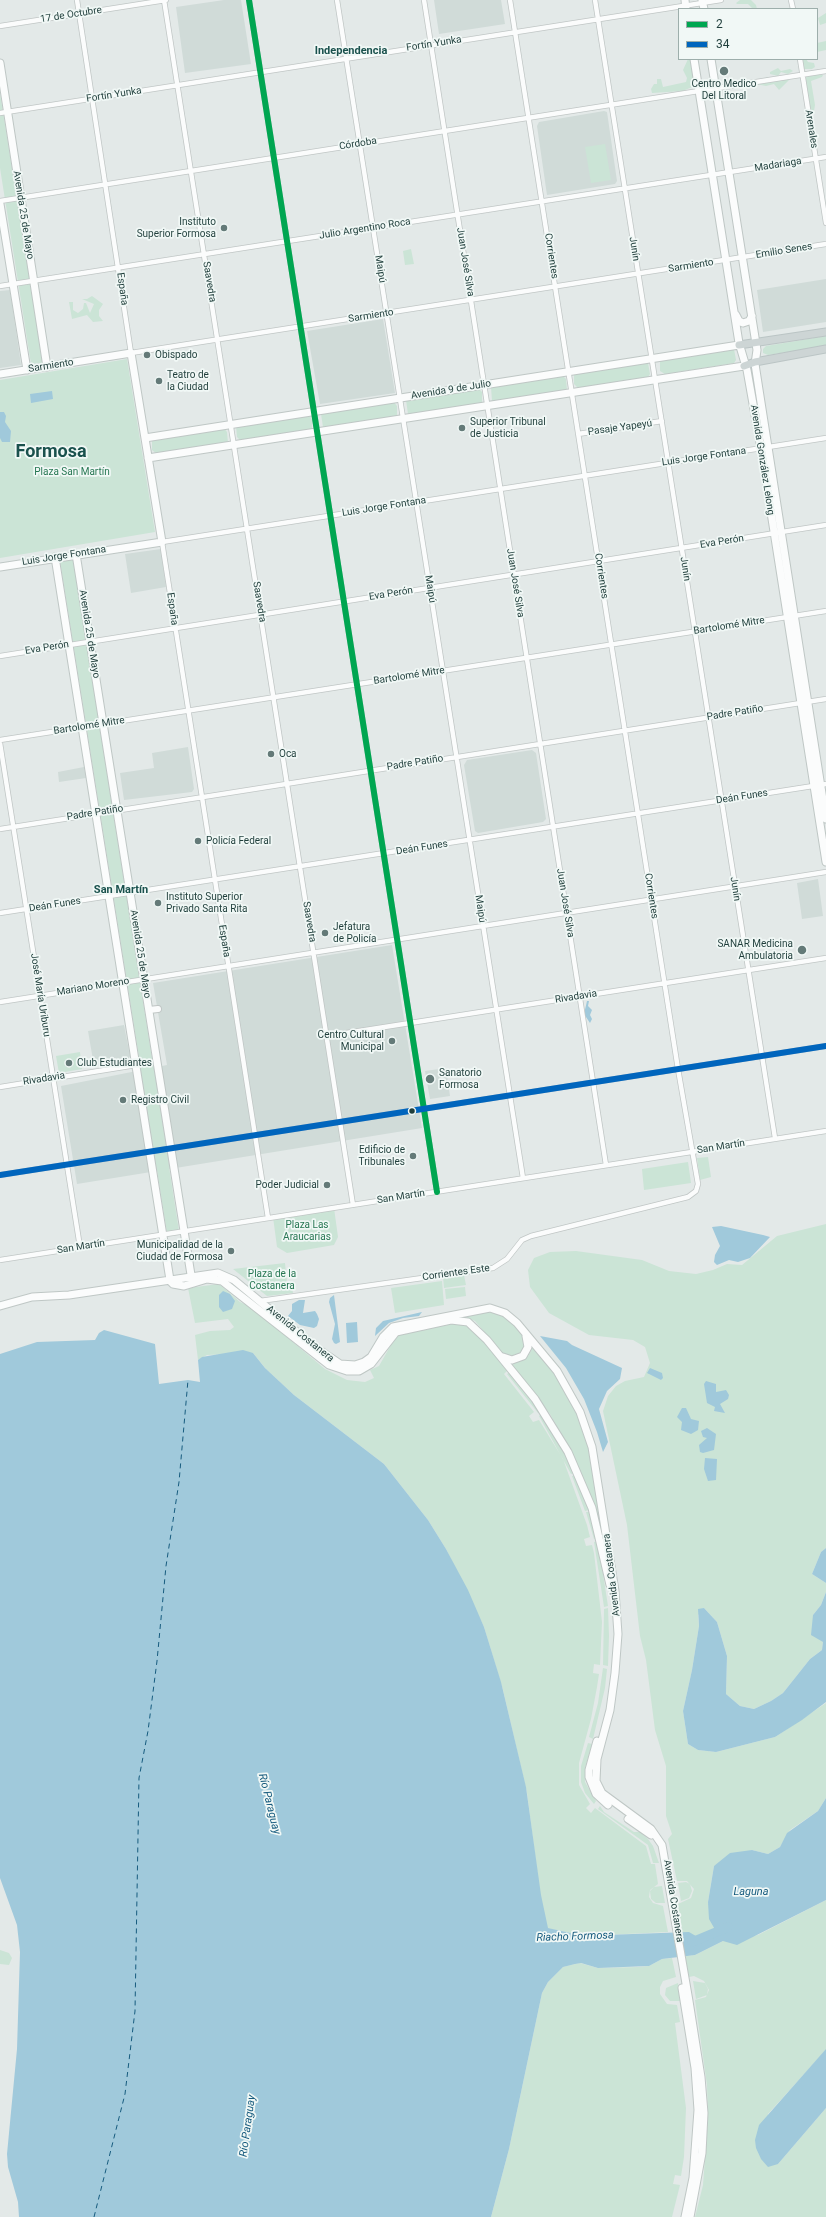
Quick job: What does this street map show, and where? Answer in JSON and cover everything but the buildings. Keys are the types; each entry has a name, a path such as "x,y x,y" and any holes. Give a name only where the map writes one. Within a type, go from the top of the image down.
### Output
{"main road":[{"name":"Avenida González Lelong","path":"694,60 739,345 744,366 747,370 765,448"},
{"name":"Avenida González Lelong","path":"711,60 756,343 755,362 765,448 790,616 804,702 826,819"},
{"name":"Avenida 25 de Mayo","path":"0,63 4,112 21,198 47,367"},
{"name":"Avenida 25 de Mayo","path":"0,204 26,370"},
{"path":"733,308 741,322 747,322 752,316"},
{"name":"Avenida 9 de Julio","path":"145,438 826,332"},
{"name":"Avenida 9 de Julio","path":"148,458 655,378 744,366 755,362 826,349"},
{"name":"Sarmiento","path":"0,374 131,353"},
{"name":"España","path":"131,353 162,542"},
{"name":"Luis Jorge Fontana","path":"0,567 55,557 162,542"},
{"name":"Avenida 25 de Mayo","path":"76,554 191,1279"},
{"path":"55,557 171,1282"},
{"name":"Avenida González Lelong","path":"820,784 826,862"},
{"name":"Avenida Costanera","path":"0,1311 33,1300 70,1299 191,1279 222,1281 257,1303 334,1362 348,1366 364,1362 371,1357 383,1336 394,1328 482,1308 494,1309 505,1313 525,1333 557,1371 574,1400 585,1424 598,1470 613,1568 617,1613 615,1673 604,1726 589,1770 591,1783 603,1802 649,1833 659,1846 674,1919 695,2068 698,2110 693,2178 685,2217"},
{"name":"Avenida Costanera","path":"0,1306 32,1296 70,1295 171,1282"},
{"name":"Avenida Costanera","path":"257,1303 329,1365 339,1370 353,1372 365,1368 377,1359 396,1332 452,1320 462,1320 473,1326 501,1356 535,1399 560,1438 584,1487 597,1527 610,1582 614,1647 604,1726"},
{"path":"501,1356 512,1360 523,1356 528,1347 525,1333"},
{"name":"Avenida Costanera","path":"681,1966 701,2077 704,2113 702,2153 697,2187 690,2217"}],"street":[{"name":"España","path":"76,0 119,267 131,353"},
{"name":"17 de Octubre","path":"0,26 165,0"},
{"name":"Saavedra","path":"165,0 177,85 248,529 353,1205"},
{"path":"249,0 331,515 396,940 437,1192"},
{"name":"Maipú","path":"337,0 523,1178"},
{"name":"Juan José Silva","path":"424,0 606,1165"},
{"name":"Corrientes","path":"510,0 543,201 571,392 599,562 651,900 692,1151"},
{"name":"Junín","path":"595,0 775,1138"},
{"name":"Fortín Yunka","path":"4,112 431,44 685,5 703,4 721,0"},
{"name":"Arenales","path":"800,60 826,224"},
{"name":"Córdoba","path":"0,201 826,71"},
{"name":"Madariaga","path":"729,172 826,157"},
{"name":"Julio Argentino Roca","path":"0,286 625,187 729,172"},
{"name":"Emilio Senes","path":"742,258 826,244"},
{"name":"Sarmiento","path":"131,353 742,258"},
{"name":"Pasaje Yapeyú","path":"578,434 662,421"},
{"name":"Luis Jorge Fontana","path":"162,542 826,438"},
{"name":"Eva Perón","path":"0,656 826,526"},
{"name":"España","path":"162,542 268,1218"},
{"name":"Bartolomé Mitre","path":"0,742 82,727 826,611"},
{"name":"Padre Patiño","path":"0,829 826,699"},
{"name":"José María Uriburu","path":"0,742 80,1248"},
{"name":"Deán Funes","path":"0,913 638,814 820,784"},
{"name":"Mariano Moreno","path":"0,1002 826,872"},
{"name":"Rivadavia","path":"327,1036 826,958"},
{"path":"149,1010 158,1009"},
{"path":"0,1175 66,1166 171,1148 826,1046"},
{"name":"Rivadavia","path":"0,1086 136,1065"},
{"name":"San Martín","path":"0,1260 826,1131"},
{"name":"Corrientes Este","path":"257,1303 493,1268 507,1259 522,1240 531,1236 647,1208 693,1195 698,1184 692,1151"}],"shaded area":[{"path":"224,0 241,0 251,64 185,73 176,7"},
{"path":"434,0 501,0 505,24 439,34"},
{"path":"604,111 607,112 617,181 615,184 547,195 537,126 539,122"},
{"path":"826,279 826,322 763,332 757,290"},
{"path":"10,290 21,365 0,368 0,291"},
{"path":"383,319 395,393 320,404 307,331"},
{"path":"161,549 166,587 131,593 125,554"},
{"path":"188,747 194,789 192,792 124,800 120,773 154,768 152,753"},
{"path":"532,750 536,753 546,819 543,822 478,833 475,831 464,765 467,760"},
{"path":"84,767 86,778 59,782 58,772"},
{"path":"818,879 823,916 802,919 797,883"},
{"path":"392,945 422,1128 77,1184 61,1086 167,1065 153,983"},
{"path":"124,1025 130,1056 126,1063 123,1062 94,1066 88,1031"},
{"name":"Sanatorio Formosa","path":"446,1068 450,1096 430,1099 425,1071"}],"green space":[{"path":"740,0 751,0 757,8 752,8 748,4 736,3"},
{"path":"826,13 826,23 820,25 818,18"},
{"path":"826,41 826,50 818,52 818,43"},
{"path":"688,60 693,60 693,77 695,80 692,87 683,91 652,93 651,89 654,84 657,84 657,79 661,79 663,87 686,82 687,78 683,70"},
{"path":"801,60 807,60 808,62 814,63 815,67 812,69 804,69"},
{"path":"778,68 781,71 790,69 793,71 788,74 781,72 778,76 770,74 770,72"},
{"path":"820,74 823,75 822,77 811,81 815,105 814,111 811,113 805,77"},
{"path":"782,75 792,77 779,90 774,84 766,86 756,84 767,77 779,78"},
{"path":"0,93 43,363 31,364 0,168"},
{"path":"605,144 611,180 591,183 585,147"},
{"path":"411,249 414,264 405,265 403,251"},
{"path":"92,296 103,304 99,310 99,316 103,321 93,322 87,315 72,319 69,302 73,302 73,310 78,313 83,309 84,303 86,303 90,313 94,304 82,299 87,299"},
{"path":"826,336 826,346 768,355 763,353 763,349 766,346"},
{"path":"734,349 736,360 734,363 665,374 660,371 660,360"},
{"name":"Plaza San Martín","path":"127,359 155,532 0,558 0,380"},
{"path":"648,363 650,374 648,377 578,388 574,384 574,373"},
{"path":"562,375 566,379 567,390 492,401 491,387"},
{"path":"478,388 482,392 482,403 408,414 406,400"},
{"path":"393,401 397,406 397,416 323,427 321,414"},
{"path":"308,414 312,419 312,429 241,441 237,437 236,426"},
{"path":"223,427 227,432 228,443 157,454 152,450 152,440"},
{"path":"73,559 179,1231 167,1233 60,561"},
{"name":"Club Estudiantes","path":"80,1052 82,1069 59,1073 56,1056"},
{"path":"708,1157 711,1177 700,1180 697,1158"},
{"path":"688,1162 691,1183 644,1190 642,1169"},
{"name":"Plaza Las Araucarias","path":"334,1208 338,1237 334,1245 287,1253 277,1247 273,1217"},
{"path":"826,1224 826,1548 821,1552 812,1574 826,1583 826,1592 821,1605 813,1615 823,1642 822,1650 810,1659 783,1693 771,1701 754,1709 740,1706 726,1694 727,1656 717,1622 704,1608 698,1615 699,1626 692,1670 683,1711 688,1744 698,1750 716,1752 775,1737 826,1703 826,1798 818,1811 790,1830 780,1847 768,1854 752,1850 714,1866 708,1902 720,1932 695,1942 684,1943 678,1904 691,1898 694,1889 687,1881 677,1881 668,1839 672,1834 666,1816 666,1766 655,1730 646,1660 640,1636 627,1525 603,1411 608,1396 616,1386 625,1381 644,1377 650,1363 645,1347 633,1340 589,1335 549,1313 530,1287 528,1270 534,1258 550,1252 576,1251 642,1260 669,1271 696,1274 713,1270 727,1264 742,1265 777,1236"},
{"name":"Plaza de la Costanera","path":"285,1263 287,1283 291,1283 293,1293 267,1296 233,1269"},
{"path":"464,1275 466,1285 444,1288 443,1277"},
{"path":"442,1281 444,1305 395,1313 391,1288"},
{"path":"219,1284 240,1302 251,1307 325,1369 347,1380 365,1382 374,1378 370,1370 379,1366 396,1336 456,1323 466,1326 476,1333 508,1370 504,1374 534,1412 529,1416 533,1422 539,1420 563,1459 587,1525 590,1537 584,1539 586,1546 592,1545 594,1553 602,1622 600,1665 594,1664 593,1673 599,1674 591,1719 579,1763 579,1785 590,1804 586,1808 591,1813 595,1808 646,1846 651,1864 655,1864 658,1884 650,1890 649,1897 653,1903 663,1906 668,1932 605,1935 575,1934 547,1928 540,1894 527,1793 503,1690 484,1627 446,1549 428,1520 384,1464 294,1395 266,1369 253,1353 207,1355 198,1360 195,1335 210,1331 230,1330 234,1327 228,1319 195,1323 188,1288"},
{"path":"465,1287 466,1296 446,1299 445,1289"},
{"path":"482,1311 503,1315 523,1333 525,1346 520,1354 508,1356 503,1354 475,1321 462,1316"},
{"path":"534,1346 556,1375 578,1414 593,1459 604,1538 596,1511 574,1457 550,1414 512,1365 528,1356"},
{"path":"510,1372 541,1412 538,1413 507,1374"},
{"path":"542,1414 556,1435 575,1473 571,1474 539,1416"},
{"path":"576,1475 589,1510 585,1511 572,1476"},
{"path":"586,1512 590,1512 597,1538 594,1539"},
{"path":"598,1541 608,1606 604,1607 594,1542"},
{"path":"608,1608 608,1666 603,1665 604,1609"},
{"path":"603,1668 607,1669 605,1688 593,1739 589,1737 598,1703"},
{"path":"588,1743 592,1744 585,1768 585,1782 596,1801 594,1804 585,1793 581,1782 581,1766"},
{"path":"600,1806 604,1812 634,1832 640,1832 648,1839 653,1846 659,1863 653,1863 648,1845 598,1809"},
{"path":"686,1882 690,1884 692,1891 689,1898 681,1901 678,1883"},
{"path":"662,1886 665,1903 656,1903 651,1899 650,1891 654,1887"},
{"path":"826,1900 826,2050 768,2114 778,2164 826,2108 826,2217 695,2217 703,2185 708,2118 707,2085 695,2000 706,1997 709,1990 704,1981 694,1976 689,1977 685,1956 695,1955 723,1941 758,1935"},
{"path":"0,1950 9,1953 12,1958 9,1965 0,1964"},
{"path":"672,1958 676,1977 663,1981 660,1987 660,1994 667,2004 677,2005 680,2022 675,2023 686,2108 684,2157 681,2176 675,2175 673,2184 680,2185 672,2217 491,2217 509,2149 542,1993 548,1982 563,1967 580,1963 598,1968 638,1967 649,1966 662,1959"},
{"path":"693,1981 705,1983 708,1989 707,1995 696,1999"},
{"path":"678,1983 680,2001 670,2001 665,1995 666,1988"}],"water":[{"path":"52,391 53,399 31,403 30,394"},
{"path":"0,412 4,412 6,416 5,422 11,431 10,442 2,442 0,438"},
{"path":"587,1001 589,1001 588,1006 592,1010 590,1015 592,1019 590,1023 584,1014"},
{"path":"721,1226 770,1237 750,1258 738,1262 729,1260 717,1265 714,1262 715,1255 720,1246 712,1227"},
{"path":"223,1291 230,1294 235,1301 232,1309 223,1312 219,1307 219,1295"},
{"path":"334,1295 340,1342 336,1344 332,1339 335,1324 329,1302 330,1298"},
{"path":"299,1300 305,1300 303,1313 315,1311 317,1314 319,1319 317,1326 314,1328 300,1325 288,1316 292,1311 292,1304"},
{"path":"422,1312 419,1316 403,1318 389,1323 375,1336 376,1328 383,1321"},
{"path":"357,1322 358,1342 347,1343 346,1323"},
{"path":"104,1330 155,1344 159,1384 188,1380 200,1382 198,1360 202,1357 243,1350 253,1353 265,1368 294,1395 384,1464 428,1520 446,1549 468,1590 484,1627 501,1682 526,1787 541,1895 548,1928 575,1934 605,1935 689,1932 701,1939 717,1933 709,1919 708,1902 714,1866 730,1853 752,1850 768,1854 780,1847 787,1833 818,1811 826,1798 826,1900 737,1945 723,1941 695,1955 662,1959 649,1966 598,1968 581,1963 575,1964 563,1967 548,1982 542,1993 509,2149 491,2217 19,2217 18,2202 8,2167 7,2154 17,2049 20,1952 17,1925 0,1878 0,1354 37,1342 95,1340 99,1333"},
{"path":"540,1336 567,1341 572,1345 622,1368 620,1379 607,1391 599,1409 608,1442 603,1452 584,1399 566,1368"},
{"path":"650,1368 662,1373 663,1378 661,1380 647,1373"},
{"path":"706,1381 716,1384 716,1392 726,1390 729,1395 728,1399 720,1404 725,1413 714,1411 715,1407 707,1403 704,1384"},
{"path":"682,1408 686,1408 691,1419 699,1421 698,1430 691,1434 681,1430 682,1422 677,1417"},
{"path":"707,1428 716,1434 714,1450 703,1453 700,1452 699,1445 707,1438 703,1437 701,1431"},
{"path":"705,1458 717,1459 716,1480 708,1481 704,1469"},
{"path":"826,1548 826,1583 812,1574 821,1552"},
{"path":"826,1592 826,1702 802,1720 775,1737 716,1752 698,1750 688,1744 683,1711 692,1670 699,1626 698,1609 704,1608 717,1622 727,1656 726,1694 740,1706 754,1709 771,1701 783,1693 810,1659 822,1650 823,1642 811,1635 813,1615 821,1605"},
{"path":"826,2049 826,2108 778,2164 768,2167 761,2159 756,2148 755,2140 759,2125"}],"waterway":[{"name":"Riacho Formosa","path":"692,1942 728,1927"}],"ferry route":[{"path":"94,2217 125,2094 135,2011 139,1778 148,1731 157,1661 166,1566 179,1482 188,1380"}],"transit line":[{"name":"2","path":"249,0 437,1192"},
{"name":"34","path":"0,1175 826,1046"}],"place":[{"name":"Centro Medico Del Litoral","path":"724,71"},
{"name":"Instituto Superior Formosa","path":"224,228"},
{"name":"Obispado","path":"147,355"},
{"name":"Teatro de la Ciudad","path":"159,381"},
{"name":"Superior Tribunal de Justicia","path":"462,428"},
{"name":"Oca","path":"271,754"},
{"name":"Policía Federal","path":"198,841"},
{"name":"Instituto Superior Privado Santa Rita","path":"158,903"},
{"name":"Jefatura de Policía","path":"325,933"},
{"name":"SANAR Medicina Ambulatoria","path":"802,950"},
{"name":"Centro Cultural Municipal","path":"392,1041"},
{"name":"Club Estudiantes","path":"69,1063"},
{"name":"Sanatorio Formosa","path":"430,1079"},
{"name":"Registro Civil","path":"123,1100"},
{"name":"Edificio de Tribunales","path":"413,1156"},
{"name":"Poder Judicial","path":"327,1185"},
{"name":"Municipalidad de la Ciudad de Formosa","path":"231,1251"}],"district":[{"name":"Independencia","path":"351,51"},
{"name":"Formosa","path":"51,452"},
{"name":"San Martín","path":"121,890"}],"water label":[{"name":"Río Paraguay","path":"269,1804"},
{"name":"Laguna","path":"751,1892"},
{"name":"Río Paraguay","path":"248,2126"}]}
